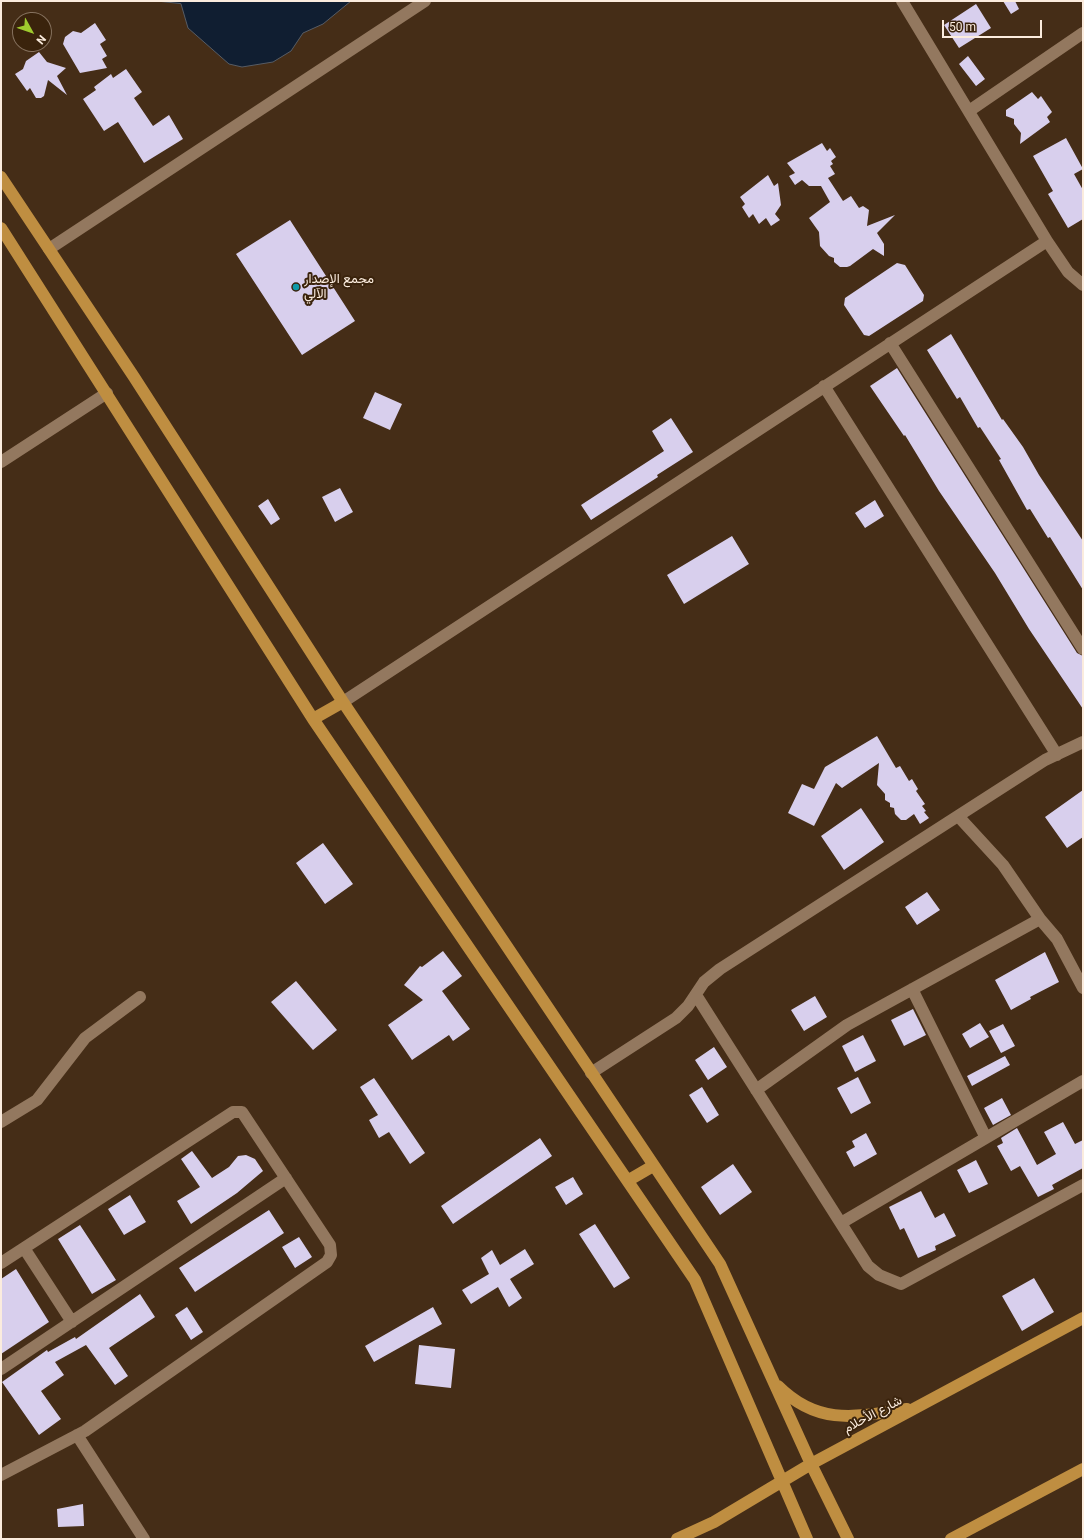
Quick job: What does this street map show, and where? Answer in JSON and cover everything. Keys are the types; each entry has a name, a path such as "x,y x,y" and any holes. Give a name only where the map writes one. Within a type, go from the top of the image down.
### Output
{"main road":[{"path":"1,177 343,702 720,1264 811,1464 848,1539"},
{"path":"1,228 313,719 629,1180 695,1280 807,1539"},
{"path":"313,719 343,702"},
{"path":"629,1180 653,1166"},
{"name":"شارع الأحلام","path":"677,1539 714,1522 811,1464 1083,1318"},
{"path":"774,1383 802,1405 834,1416 854,1417 916,1408"},
{"path":"951,1539 1083,1469"}],"street":[{"path":"49,249 425,1"},
{"path":"902,1 1047,241 1068,272 1083,285"},
{"path":"969,111 1083,33"},
{"path":"343,702 1047,241"},
{"path":"890,343 1083,649"},
{"path":"824,386 1057,755"},
{"path":"1,462 107,393"},
{"path":"592,1073 676,1018 688,1006 704,982 720,968 1045,760 1083,742"},
{"path":"958,816 1002,865 1040,919 1057,939 1083,988"},
{"path":"756,1090 847,1025 1040,919"},
{"path":"912,989 986,1138"},
{"path":"696,995 868,1266 879,1275 901,1284 1083,1185"},
{"path":"1,1122 37,1100 85,1038 140,997"},
{"path":"840,1223 1083,1082"},
{"path":"1,1263 233,1112 242,1112 330,1245 331,1255 328,1262 77,1435 1,1475"},
{"path":"1,1369 286,1178"},
{"path":"24,1248 72,1322"},
{"path":"77,1435 144,1539"}],"water":[{"path":"157,1 351,1 323,24 303,33 291,51 273,62 242,67 229,64 188,28 181,4"}],"building":[{"path":"1003,1 1015,1 1019,9 1011,14"},
{"path":"976,4 991,28 959,48 944,25"},
{"path":"95,23 106,40 100,44 107,56 102,59 107,68 80,73 63,44 65,37 73,31 81,33"},
{"path":"39,52 47,62 66,68 57,76 67,95 48,80 44,96 41,98 36,98 30,88 27,91 15,74 23,69 26,61"},
{"path":"968,56 985,79 976,86 959,64"},
{"path":"126,69 142,92 134,98 153,126 169,115 183,139 144,163 118,122 104,131 83,99 96,90 94,87 111,74 113,78"},
{"path":"1032,92 1038,99 1041,96 1052,112 1047,117 1050,122 1020,144 1021,133 1014,124 1014,119 1006,116 1006,110"},
{"path":"1066,138 1083,169 1074,174 1083,190 1083,219 1068,228 1048,194 1053,191 1033,156"},
{"path":"822,143 827,151 830,148 836,157 831,161 833,164 830,166 835,174 828,178 843,201 851,196 859,208 863,206 869,210 867,226 895,215 877,233 884,244 884,256 873,249 850,266 840,267 834,262 834,258 829,256 820,246 819,232 809,218 830,202 821,186 809,186 802,180 795,185 789,176 795,173 787,163"},
{"path":"768,175 774,186 778,183 781,205 775,214 780,220 771,226 766,218 759,224 753,214 749,218 742,207 745,204 740,197"},
{"name":"مجمع الإصدار الآلي","path":"290,220 355,321 302,355 236,254"},
{"path":"897,263 905,265 924,295 923,301 869,336 864,335 844,305 845,298"},
{"path":"951,334 1002,420 1003,419 1023,447 1039,475 1083,541 1083,590 1050,537 1048,538 1030,509 1027,510 999,460 1001,459 980,427 978,428 960,397 957,399 927,350"},
{"path":"897,368 1077,653 1083,656 1083,709 1029,629 995,573 939,491 905,435 904,436 870,386"},
{"path":"375,392 402,404 390,430 363,418"},
{"path":"671,418 693,452 657,475 658,477 591,520 581,505 664,451 652,431"},
{"path":"340,488 353,512 335,522 322,497"},
{"path":"268,499 280,519 271,525 258,506"},
{"path":"875,500 884,516 865,528 855,513"},
{"path":"732,536 749,564 684,604 667,575"},
{"path":"877,736 896,768 900,766 909,781 912,779 918,789 916,791 925,804 922,806 926,811 924,812 929,818 920,824 914,814 906,820 901,820 895,814 894,808 890,807 890,803 885,800 885,794 877,785 879,763 842,788 836,783 814,826 788,813 802,784 814,789 825,767"},
{"path":"1083,790 1083,837 1067,848 1045,817"},
{"path":"861,808 884,842 844,870 821,836"},
{"path":"323,843 353,884 325,904 296,863"},
{"path":"927,892 940,910 917,925 905,907"},
{"path":"443,951 462,976 442,991 470,1029 453,1041 449,1035 412,1060 388,1025 423,1000 404,985 420,966 422,967"},
{"path":"1045,952 1059,982 1030,997 1031,999 1011,1010 995,980"},
{"path":"296,981 337,1030 313,1050 271,1002"},
{"path":"815,996 827,1017 804,1031 791,1010"},
{"path":"913,1009 926,1035 904,1046 891,1020"},
{"path":"980,1023 989,1037 970,1048 962,1034"},
{"path":"1003,1024 1015,1046 1001,1053 989,1031"},
{"path":"863,1035 876,1061 855,1072 842,1046"},
{"path":"714,1047 727,1067 708,1080 695,1060"},
{"path":"1005,1056 1010,1065 972,1086 967,1076"},
{"path":"858,1077 871,1103 851,1114 837,1088"},
{"path":"374,1078 425,1153 410,1164 389,1132 379,1138 369,1120 378,1115 360,1087"},
{"path":"702,1087 719,1115 707,1123 689,1095"},
{"path":"1002,1098 1011,1115 993,1125 984,1108"},
{"path":"1063,1122 1075,1144 1083,1140 1083,1168 1052,1185 1054,1189 1038,1197 1020,1166 1011,1171 997,1146 1003,1143 1001,1138 1017,1128 1037,1165 1056,1154 1044,1132"},
{"path":"866,1133 877,1154 854,1167 846,1152 855,1147 852,1141"},
{"path":"540,1138 552,1156 453,1224 441,1206"},
{"path":"192,1151 212,1178 229,1167 238,1156 246,1155 255,1159 263,1171 237,1193 191,1224 177,1201 200,1187 181,1159"},
{"path":"976,1160 988,1184 969,1193 957,1170"},
{"path":"733,1164 752,1192 720,1215 701,1187"},
{"path":"573,1177 583,1194 566,1205 555,1187"},
{"path":"921,1191 935,1218 944,1213 956,1236 935,1246 936,1250 918,1258 904,1228 900,1230 889,1207"},
{"path":"130,1195 146,1222 124,1235 108,1209"},
{"path":"269,1210 284,1233 195,1292 179,1268"},
{"path":"595,1224 630,1278 614,1288 579,1234"},
{"path":"80,1225 116,1280 92,1294 58,1239"},
{"path":"299,1237 312,1257 295,1268 282,1247"},
{"path":"525,1249 534,1264 510,1279 522,1298 509,1307 498,1287 471,1304 462,1290 489,1274 481,1258 492,1250 500,1265"},
{"path":"16,1269 49,1322 1,1354 1,1279"},
{"path":"1034,1278 1054,1312 1022,1331 1002,1296"},
{"path":"140,1294 155,1317 109,1348 128,1376 115,1385 86,1345 55,1362 64,1375 41,1391 61,1419 39,1435 2,1382 47,1350 48,1352 75,1337 76,1339"},
{"path":"187,1307 203,1332 191,1340 175,1315"},
{"path":"433,1307 442,1324 374,1362 365,1346"},
{"path":"419,1345 455,1349 451,1388 415,1384"},
{"path":"83,1504 84,1526 58,1527 57,1509"}],"place":[{"name":"مجمع الإصدار الآلي","path":"296,287"}]}
